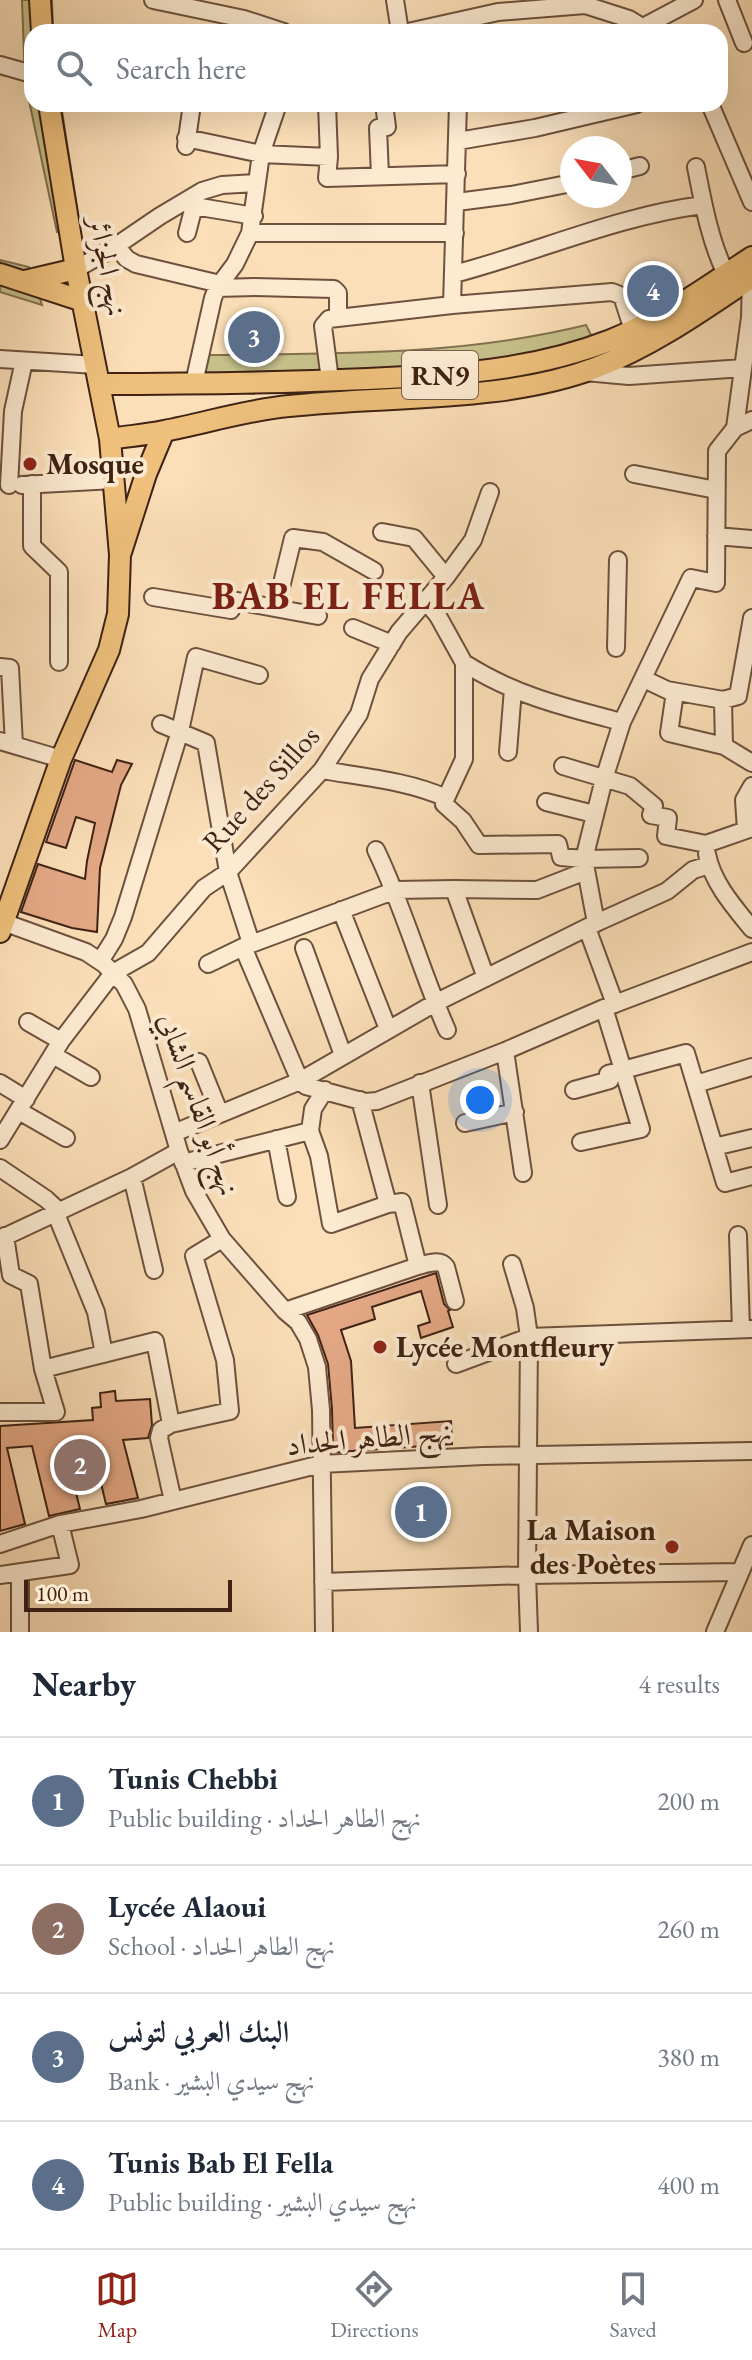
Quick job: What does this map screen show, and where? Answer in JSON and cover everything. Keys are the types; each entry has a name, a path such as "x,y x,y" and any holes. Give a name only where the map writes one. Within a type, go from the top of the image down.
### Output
{"main road":[{"path":"40,0 42,24"},
{"name":"نهج الجزائر","path":"50,112 76,269 110,439 120,555"},
{"name":"RN9","path":"110,439 164,431 262,409 480,382 615,339 752,257"},
{"path":"25,281 76,269"},
{"path":"0,274 83,301"},
{"name":"RN9","path":"98,374 194,383 330,380 537,384 585,372 627,354 752,278"},
{"path":"2,918 61,759 115,634 120,555 146,474 164,431"}],"street":[{"path":"153,0 223,13 258,24"},
{"path":"395,0 399,24"},
{"path":"656,24 694,0"},
{"path":"727,0 744,43"},
{"path":"464,24 512,5 585,2 634,24"},
{"path":"0,65 24,72"},
{"path":"191,112 186,144 261,154 329,157"},
{"path":"194,383 209,313 219,286 235,264 252,225 261,154 275,112"},
{"path":"327,112 327,178 457,174"},
{"path":"380,176 378,128 387,127 385,112"},
{"path":"452,305 458,112"},
{"path":"458,141 603,112"},
{"path":"714,112 750,192"},
{"path":"632,168 640,166"},
{"path":"696,167 703,205 726,274"},
{"path":"76,269 202,191 222,185 256,183"},
{"path":"457,202 560,185"},
{"path":"454,274 627,219 703,205"},
{"path":"187,233 194,206 252,225 455,233"},
{"path":"116,246 136,264 219,286 334,289 338,293 338,318"},
{"path":"735,428 751,317 752,278"},
{"path":"330,380 323,324 338,318 615,292 622,296 633,330"},
{"path":"0,359 98,374"},
{"path":"24,361 7,411 4,485 114,480"},
{"path":"585,372 629,376 743,368"},
{"path":"581,1142 641,1129 623,1070 591,926 585,865 594,814 622,722 691,578 716,583 717,451 735,428 752,420"},
{"path":"634,474 716,490"},
{"path":"32,484 32,546 59,572 59,662"},
{"name":"Rue des Sillos","path":"113,973 148,953 204,888 228,872 322,770 359,714 370,679 399,632 473,540 490,492"},
{"path":"382,532 414,538 446,577"},
{"path":"716,536 752,539"},
{"path":"276,608 293,538 323,542 374,571"},
{"path":"616,648 618,560"},
{"path":"153,597 231,610 232,600 318,616"},
{"path":"426,601 464,663 491,680 537,700 622,722"},
{"path":"644,679 675,692 723,700 738,696 752,618"},
{"path":"353,628 392,644"},
{"path":"104,955 123,917 180,731 196,657 259,675"},
{"path":"464,663 464,759 444,804 463,821 479,845 558,844 561,857 585,865"},
{"path":"0,667 10,668 7,743 61,759"},
{"path":"508,752 513,689"},
{"path":"675,692 669,733 724,746 752,763"},
{"path":"723,700 724,746"},
{"path":"161,724 206,743 228,872 247,945 300,1081 306,1086 360,1100 377,1101 752,952"},
{"path":"563,766 630,786 654,806 651,815 668,818 666,836 706,844 749,829 744,800 752,786"},
{"path":"322,770 427,789 446,798"},
{"path":"546,802 594,814"},
{"path":"706,844 709,865 730,902 752,929"},
{"path":"376,850 396,890 447,1030"},
{"path":"208,964 247,945 396,890 537,890 585,865 639,858"},
{"path":"174,1133 300,1081 435,1003 667,891 693,870 709,865"},
{"path":"454,889 486,978"},
{"path":"341,910 388,1029"},
{"name":"نهج أبو القاسم الشابي","path":"2,918 86,952 124,984 137,1009 194,1191 222,1239 298,1322 313,1351 319,1385 324,1632"},
{"path":"304,948 343,1055"},
{"path":"1,1137 57,1048 113,973"},
{"path":"28,1022 91,1077"},
{"path":"505,1051 523,1173"},
{"path":"574,1090 610,1080 608,1074 686,1053 725,1183 752,1176"},
{"path":"199,1062 220,1114"},
{"path":"696,1084 752,1067"},
{"path":"0,1083 66,1138"},
{"path":"420,1083 438,1205"},
{"path":"325,1090 313,1109 310,1131 319,1156 331,1224 402,1202 418,1266"},
{"path":"360,1100 388,1204"},
{"path":"465,1123 515,1112"},
{"path":"0,1412 56,1412 43,1369 29,1284 11,1275 3,1237 181,1157 310,1131"},
{"path":"714,1147 752,1138"},
{"path":"276,1139 287,1197"},
{"path":"0,1168 46,1199 58,1213 96,1312 104,1354"},
{"path":"132,1177 154,1270"},
{"path":"456,1364 529,1337 747,1329 738,1235"},
{"path":"173,1501 159,1438 161,1430 171,1424 230,1411 225,1360 194,1256 222,1239"},
{"path":"285,1311 437,1262 443,1263 455,1301"},
{"path":"512,1264 525,1308 529,1337 529,1632"},
{"path":"43,1369 155,1341 171,1424"},
{"name":"نهج الطاهر الحداد","path":"0,1544 60,1524 173,1501 321,1464 752,1451"},
{"path":"0,1575 70,1565 60,1524"},
{"path":"715,1632 752,1545"},
{"path":"323,1582 740,1572"},
{"path":"20,1573 20,1632"}],"shaded area":[{"path":"22,0 52,0 53,24 24,24 24,55"},
{"path":"31,112 62,112 80,228 57,232"},
{"path":"0,260 29,267 42,305 0,292"},
{"path":"586,325 592,337 499,359 400,369 205,373 206,355 445,348"}],"building":[{"path":"75,760 112,772 117,760 132,764 121,785 100,868 97,932 72,928 21,912 38,864 85,879 95,823 76,817 66,848 46,842"},
{"path":"436,1273 453,1327 421,1338 418,1326 430,1322 421,1291 372,1307 375,1319 341,1330 351,1361 355,1428 451,1421 452,1444 338,1452 333,1449 328,1364 307,1315"},
{"path":"115,1391 116,1401 150,1399 152,1425 148,1438 123,1440 138,1498 106,1504 91,1442 64,1444 80,1509 49,1516 32,1446 7,1448 25,1524 0,1531 0,1426 93,1420 92,1408 101,1407 100,1393"}],"place":[{"name":"Tunis Bab El Fella","path":"653,291"},
{"name":"البنك العربي لتونس","path":"254,337"},
{"name":"Mosque","path":"30,464"},
{"name":"Lycée Montfleury","path":"380,1347"},
{"name":"Lycée Alaoui","path":"80,1465"},
{"name":"Tunis Chebbi","path":"421,1512"},
{"name":"La Maison des Poètes","path":"672,1547"}],"district":[{"name":"BAB EL FELLA","path":"349,596"}]}
